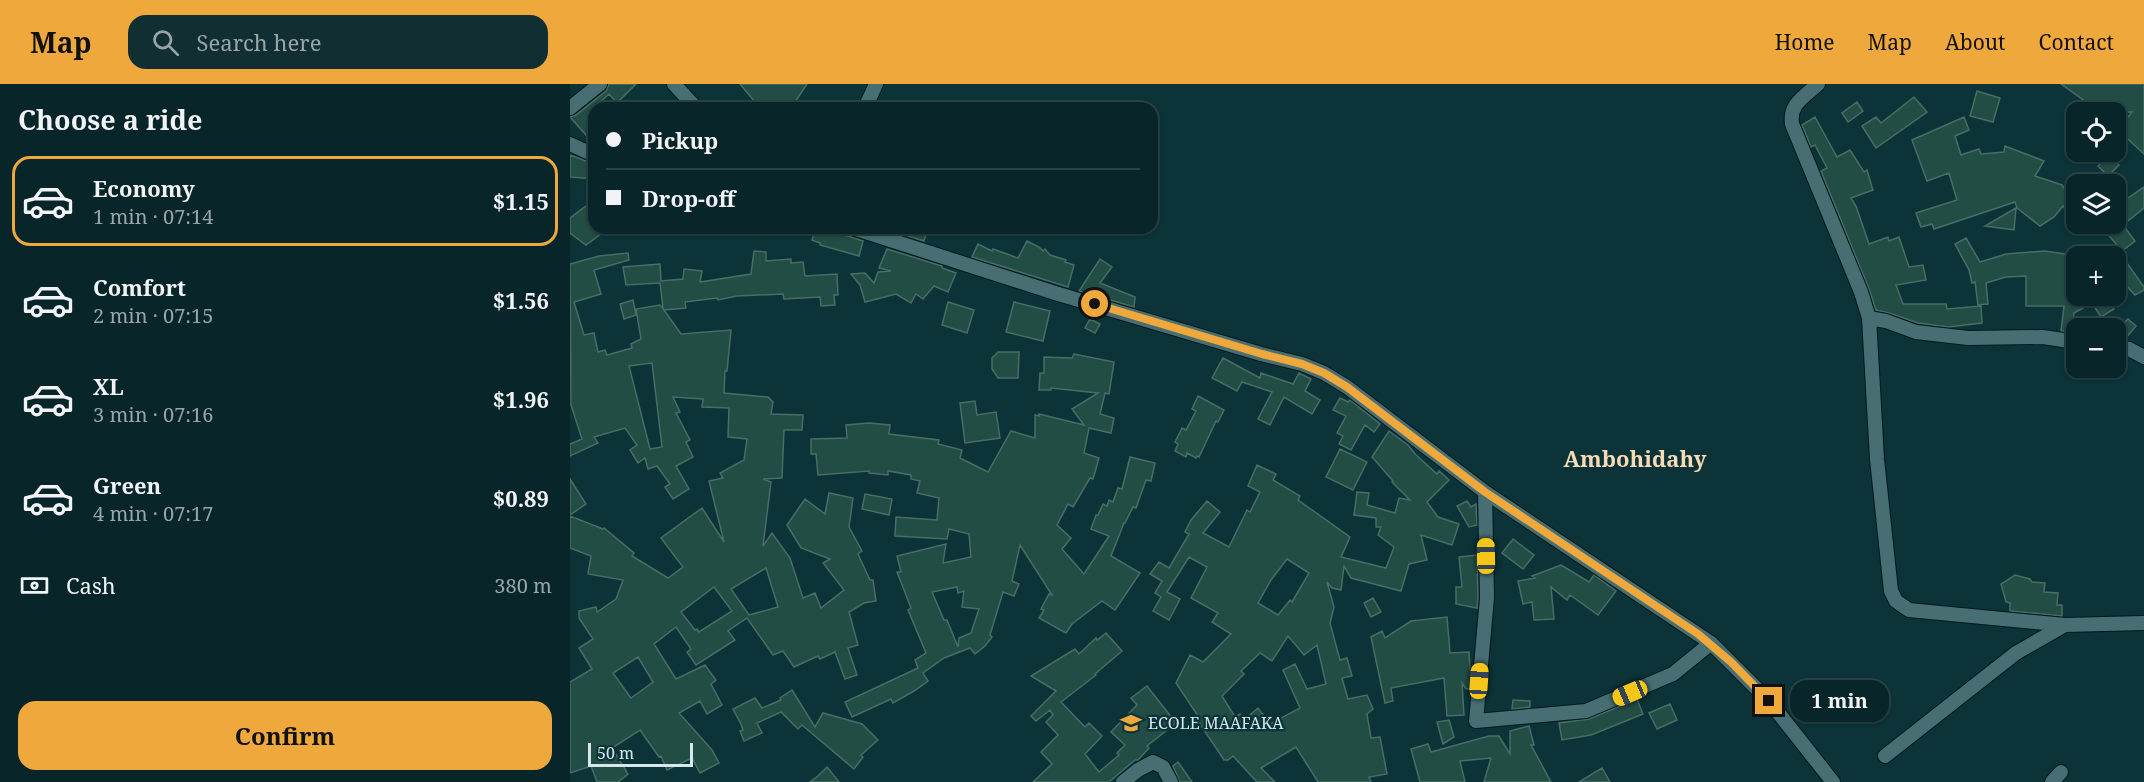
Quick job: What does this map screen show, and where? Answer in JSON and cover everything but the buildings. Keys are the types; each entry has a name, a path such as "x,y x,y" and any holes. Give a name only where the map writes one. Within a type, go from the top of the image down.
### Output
{"street":[{"path":"570,108 600,84"},
{"path":"674,84 690,102"},
{"path":"867,102 876,84"},
{"path":"1818,84 1794,107 1791,114 1792,124 1857,282 1869,318 1877,459 1891,591 1896,601 1909,610 2065,624 2144,623"},
{"path":"570,144 588,152"},
{"path":"872,234 1055,293 1302,364 1324,373 1347,387 1485,492 1711,643 1769,701 1833,782"},
{"path":"1869,318 1886,321 1917,332 1968,338 2043,337 2066,340"},
{"path":"2126,349 2144,357"},
{"path":"1485,492 1487,598 1476,722 1586,711 1673,675 1711,643"},
{"path":"1886,756 2016,653 2065,624"},
{"path":"1123,782 1153,762 1163,767 1171,782"}],"place":[{"name":"ECOLE MAAFAKA","path":"1131,723"}],"district":[{"name":"Ambohidahy","path":"1635,459"}],"route":[{"path":"1095,304 1302,364 1324,373 1347,387 1485,492 1711,643 1769,701"}]}
